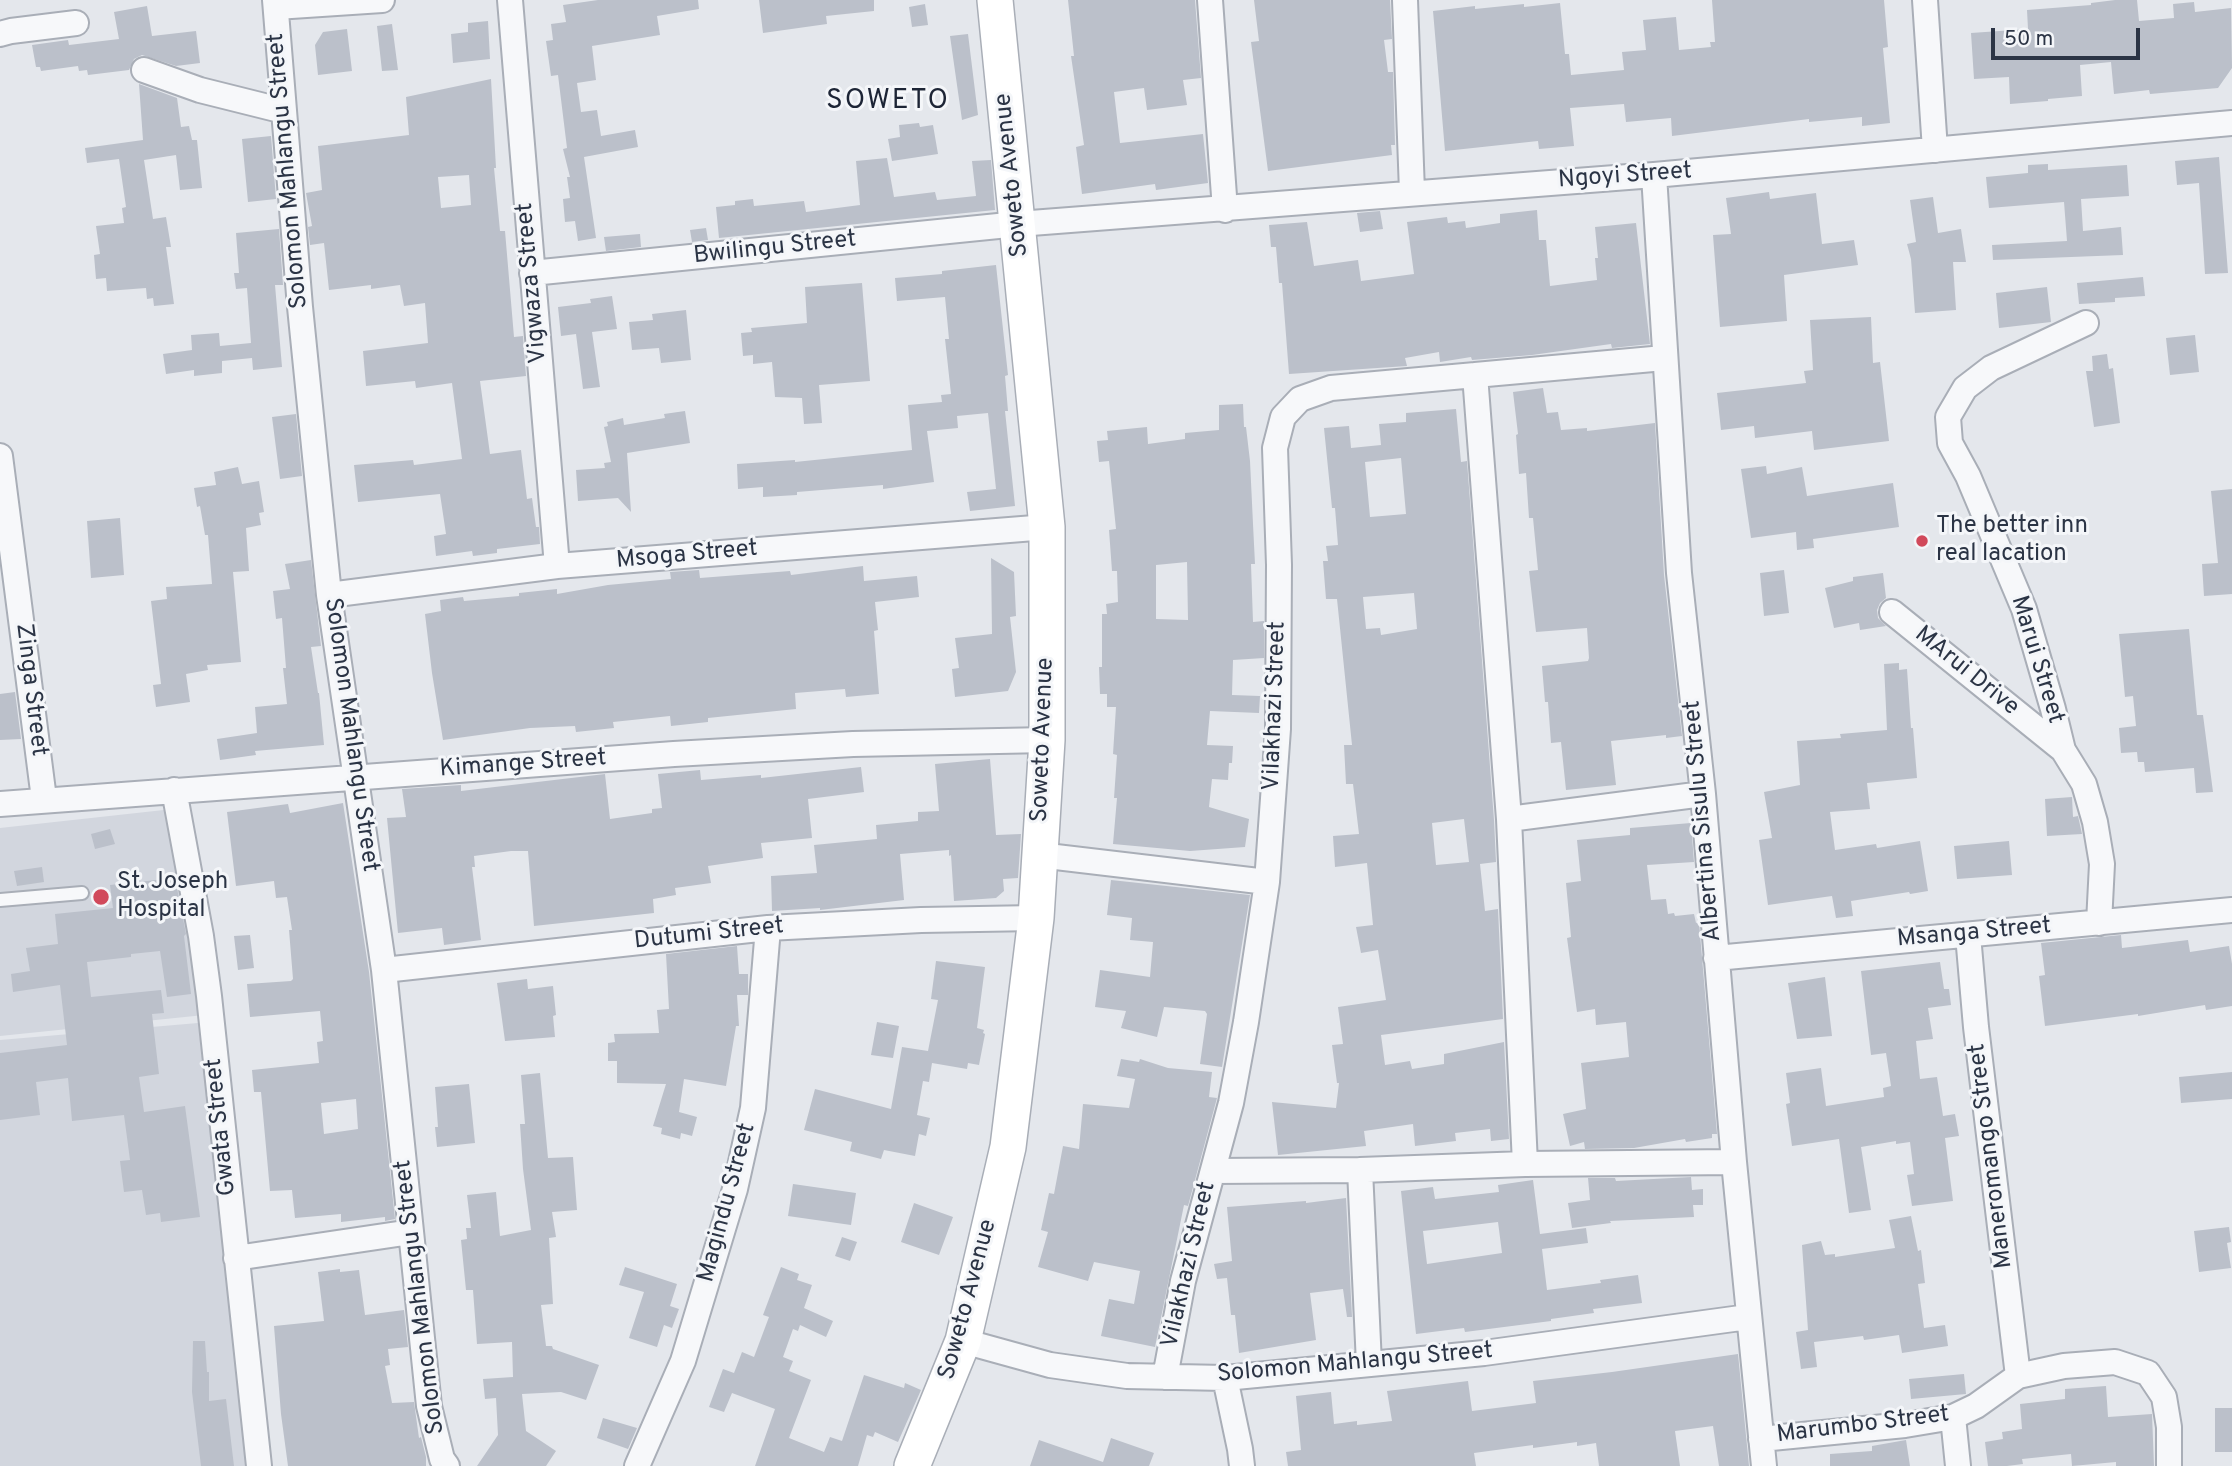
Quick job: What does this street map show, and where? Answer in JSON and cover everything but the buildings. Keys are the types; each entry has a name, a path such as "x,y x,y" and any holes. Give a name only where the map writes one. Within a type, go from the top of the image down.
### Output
{"street":[{"path":"275,4 382,0"},
{"name":"Vigwaza Street","path":"510,0 557,566"},
{"name":"Soweto Avenue","path":"912,1466 963,1341 1008,1147 1036,918 1047,740 1046,527 995,0"},
{"path":"1210,0 1225,210"},
{"path":"1405,0 1412,192"},
{"path":"1925,0 1935,150"},
{"name":"Solomon Mahlangu Street","path":"275,4 300,307 329,595 384,970 429,1406 442,1459 447,1466"},
{"path":"0,34 76,23"},
{"path":"144,70 200,90 284,111"},
{"name":"Ngoyi Street","path":"1018,224 1654,175 2232,123"},
{"name":"Albertina Sisulu Street","path":"1654,175 1679,573 1703,794 1748,1317 1764,1466"},
{"name":"Bwilingu Street","path":"532,273 1018,224"},
{"name":"Marui Street","path":"2063,750 2024,609 1968,476 1951,443 1948,416 1965,388 1992,368 2086,323"},
{"name":"Vilakhazi Street","path":"1165,1377 1183,1281 1234,1089 1267,882 1278,729 1279,565 1275,448 1283,416 1300,399 1331,388 1664,358"},
{"path":"1475,375 1509,819 1525,1164"},
{"name":"Zinga Street","path":"0,456 11,631 44,799"},
{"name":"Msoga Street","path":"329,595 557,566 1046,527"},
{"name":"MArui Drive","path":"1892,612 2063,750 2084,784 2095,822 2102,864 2099,923"},
{"name":"Kimange Street","path":"0,804 702,752 853,744 1047,740"},
{"name":"Gwata Street","path":"174,790 201,936 258,1466"},
{"path":"1509,819 1703,794"},
{"path":"1039,855 1267,882"},
{"name":"Msanga Street","path":"1716,958 2232,910"},
{"name":"Dutumi Street","path":"384,970 768,928 921,920 1036,918"},
{"name":"Magindu Street","path":"637,1466 683,1361 735,1189 753,1108 768,928"},
{"name":"Maneromango Street","path":"1968,935 1976,1027 2018,1376"},
{"path":"1213,1171 1734,1161"},
{"path":"1360,1170 1368,1364"},
{"path":"236,1258 411,1232"},
{"name":"Solomon Mahlangu Street","path":"963,1341 1050,1365 1127,1376 1225,1378 1484,1353 1748,1317"},
{"name":"Marumbo Street","path":"1761,1439 1905,1425 1953,1417 1976,1406 2018,1376 2064,1366 2115,1362 2148,1373 2164,1398 2169,1427 2169,1466"},
{"path":"1225,1378 1241,1449 1242,1466"},
{"path":"1953,1417 1958,1466"}],"lane":[{"path":"0,900 82,893"}],"shaded area":[{"name":"St. Joseph Hospital","path":"182,808 214,1014 0,1036 0,828"},
{"path":"198,1023 251,1466 0,1466 0,1040"}],"place":[{"name":"The better inn real lacation","path":"1922,541"},
{"name":"St. Joseph Hospital","path":"101,897"}],"district":[{"name":"SOWETO","path":"888,102"}]}
